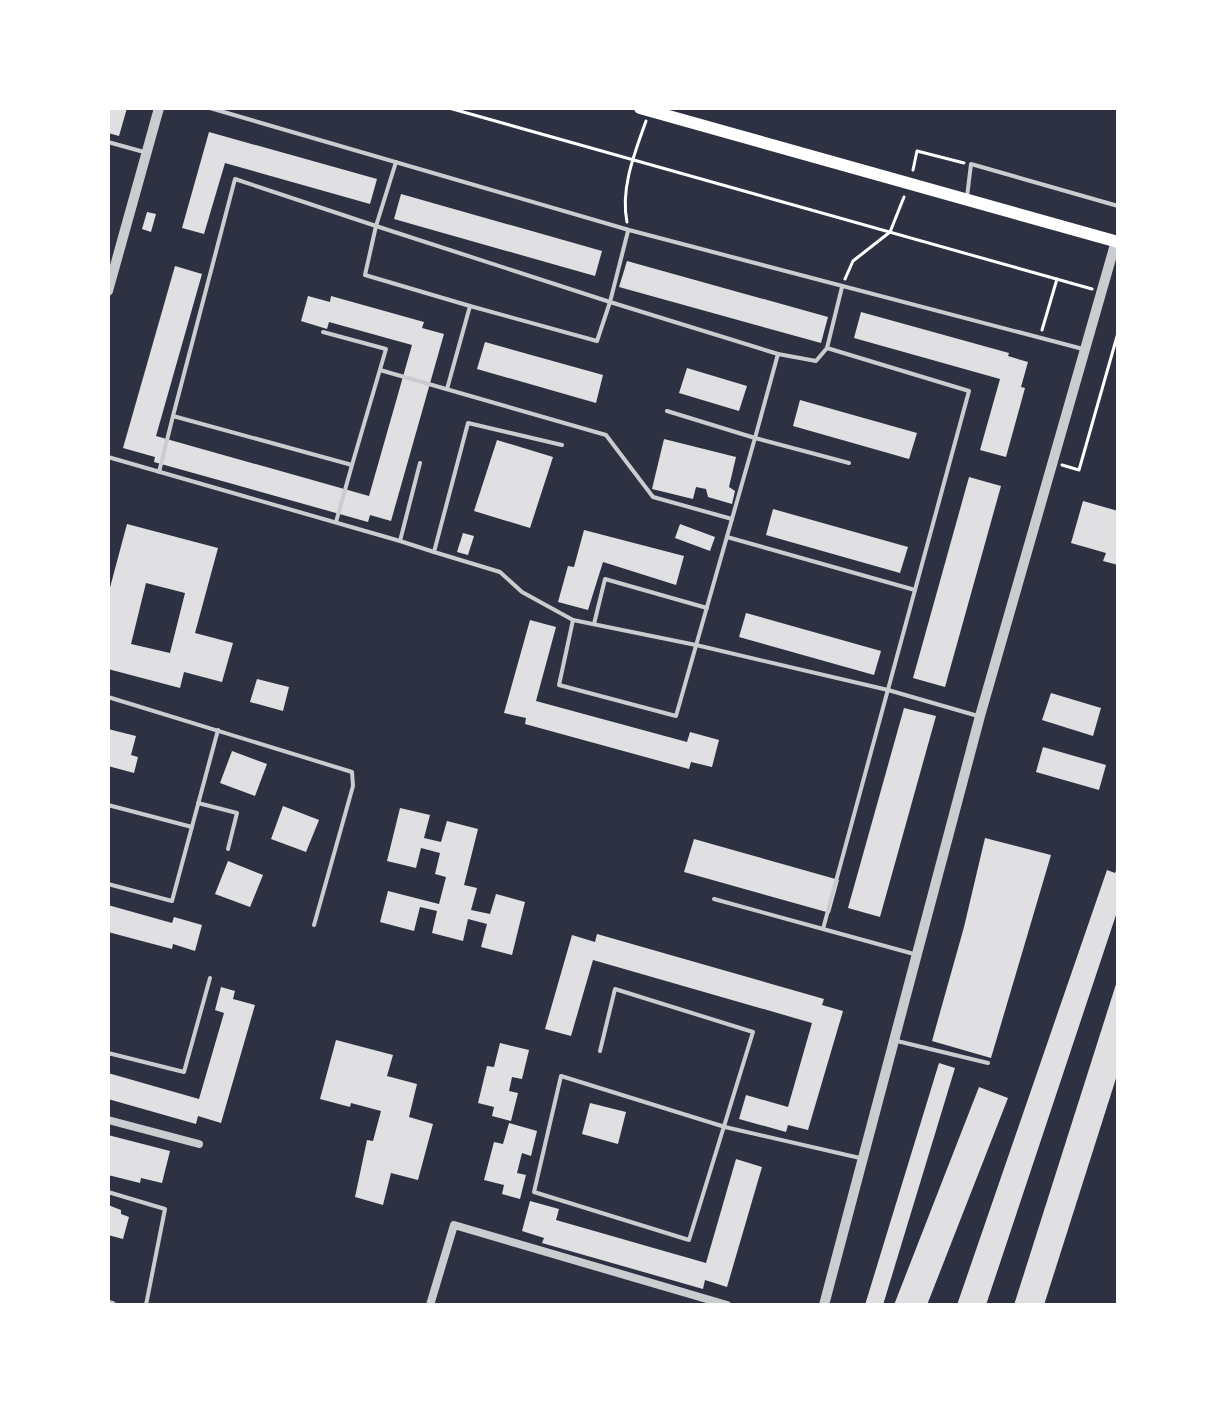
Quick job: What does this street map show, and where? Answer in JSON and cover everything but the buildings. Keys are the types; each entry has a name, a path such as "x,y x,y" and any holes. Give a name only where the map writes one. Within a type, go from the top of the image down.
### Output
{"main road":[{"path":"645,109 1117,242"}],"street":[{"path":"108,291 159,108"},
{"path":"824,1305 980,716 1117,242"},
{"path":"108,1120 199,1144"},
{"path":"430,1305 454,1225 727,1305"}],"lane":[{"path":"210,108 629,230 1085,350"},
{"path":"108,142 146,153"},
{"path":"396,162 365,275 470,306 597,341 629,230"},
{"path":"966,199 971,164 1118,206"},
{"path":"159,472 235,179 610,302 778,354 816,361 827,348 842,287"},
{"path":"447,389 470,306"},
{"path":"323,332 386,349 336,522"},
{"path":"823,929 969,391 827,348"},
{"path":"573,620 559,685 676,716 778,354"},
{"path":"380,370 606,435 653,497 732,519"},
{"path":"667,411 849,463"},
{"path":"173,416 352,465"},
{"path":"434,552 468,423 562,445"},
{"path":"108,457 500,572 522,592 573,620 888,690 980,716"},
{"path":"400,541 420,463"},
{"path":"727,537 915,590"},
{"path":"594,624 605,579 707,608"},
{"path":"108,697 352,772 353,786 314,925"},
{"path":"108,884 172,901 218,730"},
{"path":"198,803 237,813 228,849"},
{"path":"108,805 192,827"},
{"path":"714,899 916,955"},
{"path":"108,1053 184,1072 210,978"},
{"path":"600,1051 615,989 753,1032 725,1127 689,1240 534,1192 561,1076 725,1127 864,1158"},
{"path":"894,1040 988,1063"},
{"path":"108,1192 165,1209 146,1305"}],"path":[{"path":"449,108 1101,292"},
{"path":"629,230 624,208 645,109"},
{"path":"913,170 917,151 971,164"},
{"path":"842,287 853,261 890,232 904,197"},
{"path":"1039,338 1057,279"},
{"path":"1053,462 1079,470 1118,333"}]}
